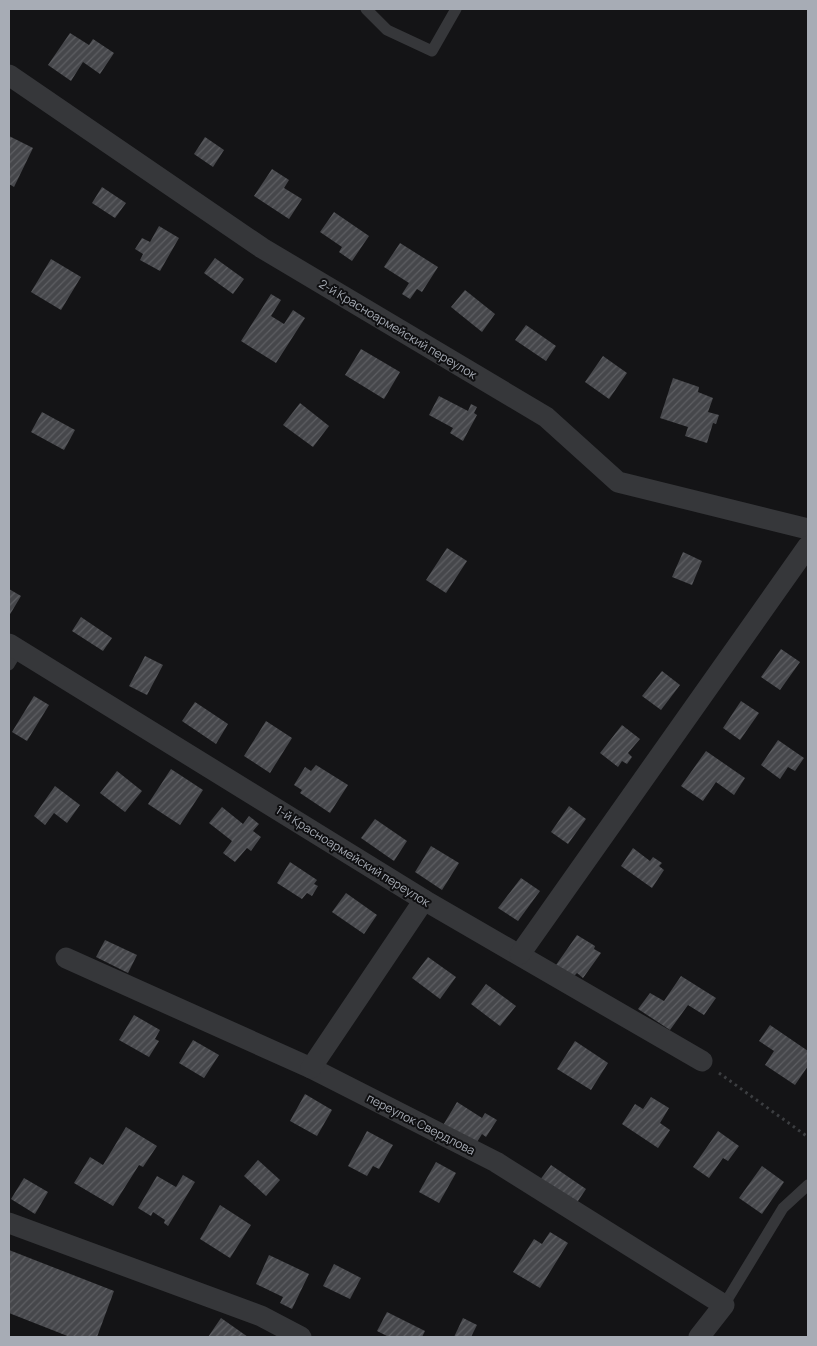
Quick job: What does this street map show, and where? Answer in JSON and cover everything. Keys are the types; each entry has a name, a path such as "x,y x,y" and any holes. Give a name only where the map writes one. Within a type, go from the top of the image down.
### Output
{"street":[{"name":"2-й Красноармейский переулок","path":"9,75 262,248 546,417 618,482 808,529"},
{"path":"520,954 808,546"},
{"name":"1-й Красноармейский переулок","path":"12,653 424,900 702,1061"},
{"path":"311,1068 424,900"},
{"name":"переулок Свердлова","path":"66,958 311,1068 496,1162 724,1305"},
{"path":"9,1223 261,1316 301,1337"},
{"path":"700,1337 724,1305"}],"lane":[{"path":"366,9 387,30 432,51 456,9"},
{"path":"724,1305 783,1208 808,1185"}],"path":[{"path":"702,1061 808,1137"}],"building":[{"path":"70,33 89,45 93,39 114,53 100,74 83,62 71,81 48,65"},
{"path":"9,136 33,148 14,187 9,184"},
{"path":"205,137 224,150 213,167 194,154"},
{"path":"272,169 289,180 284,188 302,199 289,219 254,196"},
{"path":"102,187 126,203 115,218 92,203"},
{"path":"334,212 369,236 352,261 339,252 342,247 320,232"},
{"path":"159,226 179,238 160,271 140,260 143,254 135,249 142,238 150,242"},
{"path":"400,243 438,267 422,292 417,289 410,299 402,294 409,283 384,267"},
{"path":"215,258 244,279 233,294 204,273"},
{"path":"51,259 81,277 61,310 31,292"},
{"path":"465,290 495,314 482,332 451,307"},
{"path":"271,294 281,300 271,316 284,324 293,310 305,318 276,363 241,341"},
{"path":"526,325 556,346 546,361 515,340"},
{"path":"361,349 400,372 384,399 345,375"},
{"path":"603,356 627,373 609,399 585,382"},
{"path":"673,378 699,387 698,392 713,398 708,412 719,415 716,424 713,423 707,443 685,436 688,427 660,418"},
{"path":"439,396 468,411 471,404 477,407 474,413 477,415 463,441 450,433 453,428 429,415"},
{"path":"300,403 329,426 313,447 283,425"},
{"path":"42,412 75,430 64,450 31,432"},
{"path":"447,548 467,561 446,593 426,580"},
{"path":"683,552 702,561 692,585 672,577"},
{"path":"9,589 21,596 9,616"},
{"path":"81,617 112,638 103,651 72,631"},
{"path":"781,649 800,662 780,690 761,677"},
{"path":"145,656 163,665 147,695 129,686"},
{"path":"662,671 680,685 661,710 642,696"},
{"path":"34,696 49,705 27,741 12,732"},
{"path":"741,701 759,713 740,740 723,728"},
{"path":"195,702 228,724 216,744 182,721"},
{"path":"266,721 292,738 270,773 244,756"},
{"path":"622,725 640,739 628,753 632,757 627,764 622,761 618,767 600,753"},
{"path":"778,740 804,758 795,771 788,767 780,779 761,765"},
{"path":"706,751 745,778 734,795 716,782 703,801 681,786"},
{"path":"316,765 348,785 330,813 300,793 302,790 294,785 305,767 311,771"},
{"path":"171,769 203,790 180,825 148,804"},
{"path":"117,771 142,791 125,812 100,793"},
{"path":"55,786 80,805 67,823 54,813 45,825 34,816"},
{"path":"569,806 586,819 568,844 551,832"},
{"path":"222,807 243,824 249,816 259,824 253,831 261,837 251,851 247,848 235,862 223,853 232,841 209,823"},
{"path":"375,819 407,841 394,861 361,838"},
{"path":"431,846 459,863 442,890 415,872"},
{"path":"633,848 650,861 653,857 662,863 659,866 664,870 652,888 621,866"},
{"path":"290,862 317,880 314,884 318,886 312,896 307,893 302,899 277,883"},
{"path":"521,878 540,891 518,921 498,908"},
{"path":"346,893 377,915 364,934 332,912"},
{"path":"577,935 595,946 594,949 601,953 583,978 577,973 574,976 556,965"},
{"path":"105,940 137,955 128,973 96,957"},
{"path":"428,957 456,977 440,999 412,978"},
{"path":"681,976 716,998 704,1015 688,1005 670,1030 638,1009 650,993 664,1001"},
{"path":"486,984 516,1006 500,1026 471,1004"},
{"path":"134,1015 160,1030 155,1039 159,1041 149,1057 119,1040"},
{"path":"770,1025 808,1051 808,1066 795,1085 765,1065 774,1051 759,1041"},
{"path":"193,1040 219,1055 204,1078 179,1063"},
{"path":"575,1041 608,1063 591,1090 557,1069"},
{"path":"305,1094 332,1110 317,1136 290,1121"},
{"path":"651,1097 669,1108 660,1123 670,1130 658,1148 622,1124 635,1104 643,1109"},
{"path":"457,1102 482,1118 485,1113 497,1120 486,1137 482,1134 474,1147 442,1127"},
{"path":"126,1127 157,1146 143,1167 139,1165 113,1206 74,1183 90,1157 103,1165"},
{"path":"367,1131 393,1145 379,1169 373,1166 367,1176 348,1166"},
{"path":"718,1131 739,1146 728,1161 723,1158 709,1178 693,1167"},
{"path":"258,1160 280,1180 266,1196 244,1176"},
{"path":"436,1162 456,1173 439,1203 419,1192"},
{"path":"551,1165 586,1189 576,1204 540,1180"},
{"path":"762,1166 784,1182 762,1214 739,1198"},
{"path":"183,1175 195,1182 168,1226 164,1223 165,1220 153,1212 151,1216 138,1208 157,1176 176,1187"},
{"path":"24,1178 48,1192 35,1214 11,1199"},
{"path":"220,1205 251,1225 230,1258 200,1239"},
{"path":"550,1232 568,1243 540,1288 513,1272 534,1239 542,1244"},
{"path":"9,1250 114,1291 97,1337 70,1337 9,1313"},
{"path":"269,1255 309,1274 292,1309 280,1303 283,1297 256,1284"},
{"path":"334,1264 361,1278 350,1299 323,1286"},
{"path":"387,1312 425,1331 422,1337 389,1337 377,1331"},
{"path":"221,1318 248,1337 208,1337"},
{"path":"463,1318 477,1325 471,1337 454,1337"}]}
